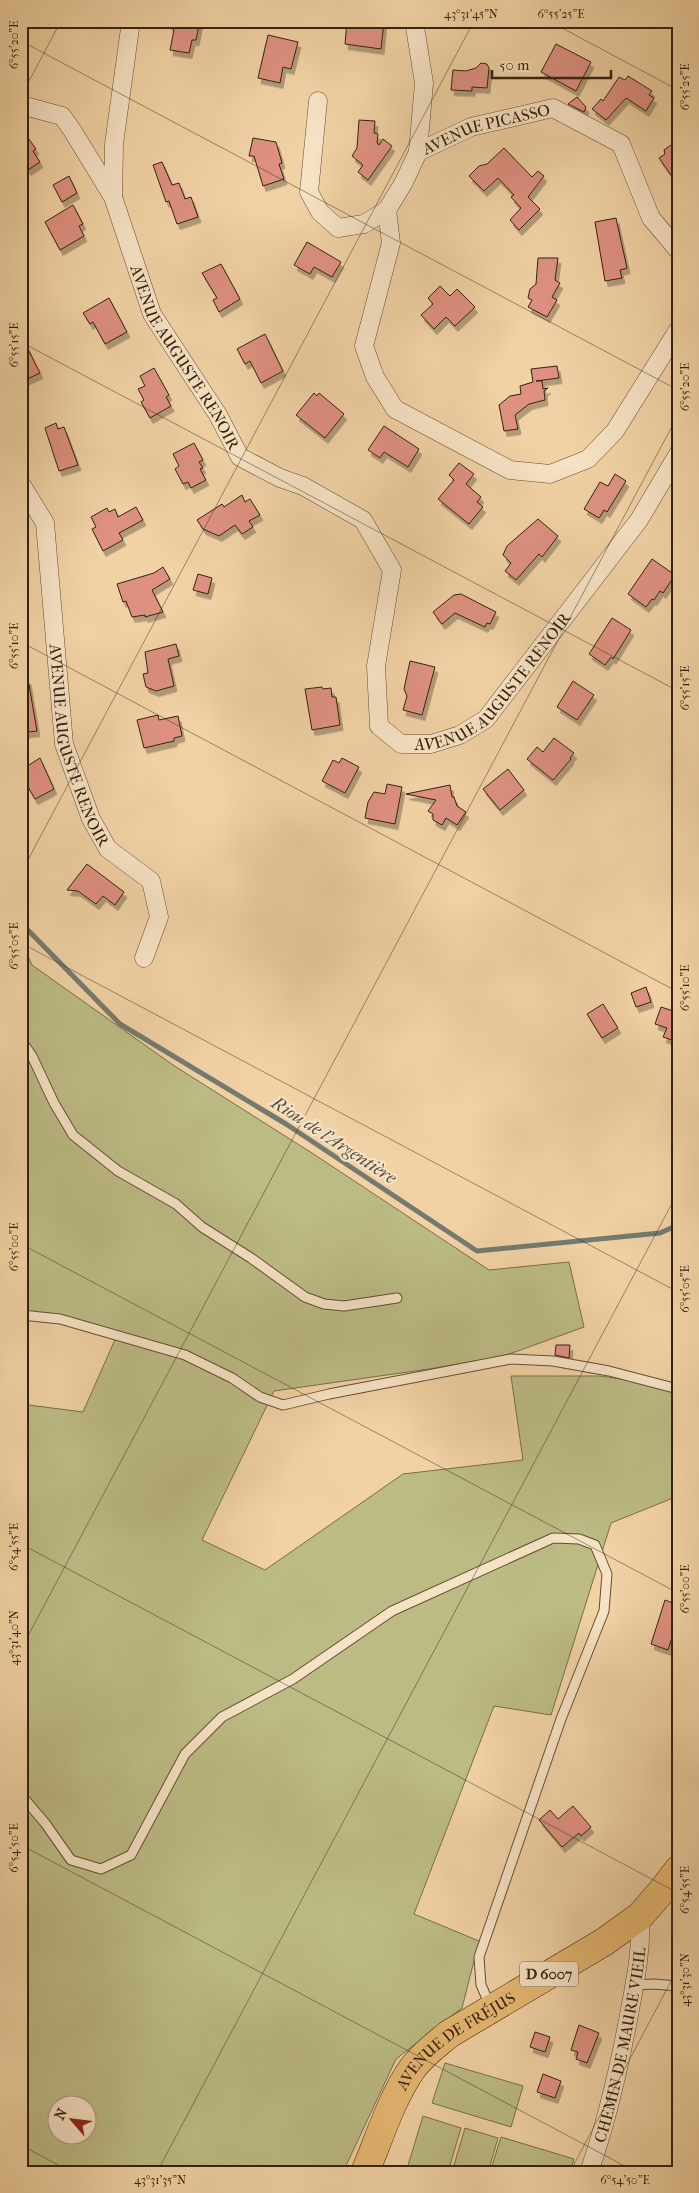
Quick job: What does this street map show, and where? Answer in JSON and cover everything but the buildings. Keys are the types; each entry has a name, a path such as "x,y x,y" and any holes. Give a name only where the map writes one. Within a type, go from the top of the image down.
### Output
{"main road":[{"name":"AVENUE DE FRÉJUS","path":"365,2172 395,2100 412,2069 428,2051 449,2034 604,1942 640,1916 662,1892 678,1870"}],"street":[{"path":"113,197 114,144 131,21"},
{"path":"414,21 424,84 418,152"},
{"name":"AVENUE PICASSO","path":"318,101 309,192 320,212 338,228 364,224 388,210 418,152 471,127 553,108 621,144 651,218 678,250"},
{"name":"AVENUE AUGUSTE RENOIR","path":"21,105 62,116 113,197 152,314 218,415 240,457 280,478 303,486 363,520 392,570 376,666 379,726 401,744 431,744 460,735 486,719 639,520 678,454"},
{"path":"388,210 391,242 364,346 374,378 395,409 510,470 550,474 588,459 615,431 678,330"},
{"name":"AVENUE AUGUSTE RENOIR","path":"21,484 45,523 64,744 91,819 108,849 151,881 159,918 144,958"},
{"name":"CHEMIN DE MAURE VIEIL","path":"594,2169 618,2071 634,1986 641,1934 640,1916"}],"lane":[{"path":"21,1040 32,1056 54,1103 73,1135 118,1171 176,1204 202,1227 252,1258 305,1297 324,1304 344,1306 397,1298"},
{"path":"21,1315 60,1319 184,1354 232,1378 260,1397 283,1405 329,1394 511,1360 553,1361 609,1371 678,1389"},
{"path":"21,1795 71,1860 101,1869 130,1855 185,1754 222,1717 293,1679 392,1611 552,1538 579,1539 595,1545 607,1574 604,1611 561,1719 479,1957 481,1985 492,2008"},
{"path":"634,1986 654,1984 678,1986"}],"shaded area":[{"path":"21,942 32,965 173,1065 312,1153 489,1270 569,1262 584,1327 504,1356 429,1369 274,1391 202,1540 265,1570 403,1474 523,1460 511,1376 600,1376 678,1387 678,1496 611,1523 551,1715 494,1706 414,1914 479,1941 462,2008 396,2059 343,2172 21,2172 21,1404 83,1412 117,1335 21,1310"},
{"path":"445,2063 523,2086 511,2127 432,2103"},
{"path":"423,2116 461,2128 448,2172 406,2172"},
{"path":"465,2128 498,2138 488,2172 452,2172"},
{"path":"501,2137 574,2159 570,2172 490,2172"}],"waterway":[{"name":"Riou de l'Argentière","path":"21,923 120,1024 286,1124 477,1251 660,1233 678,1225"}]}
